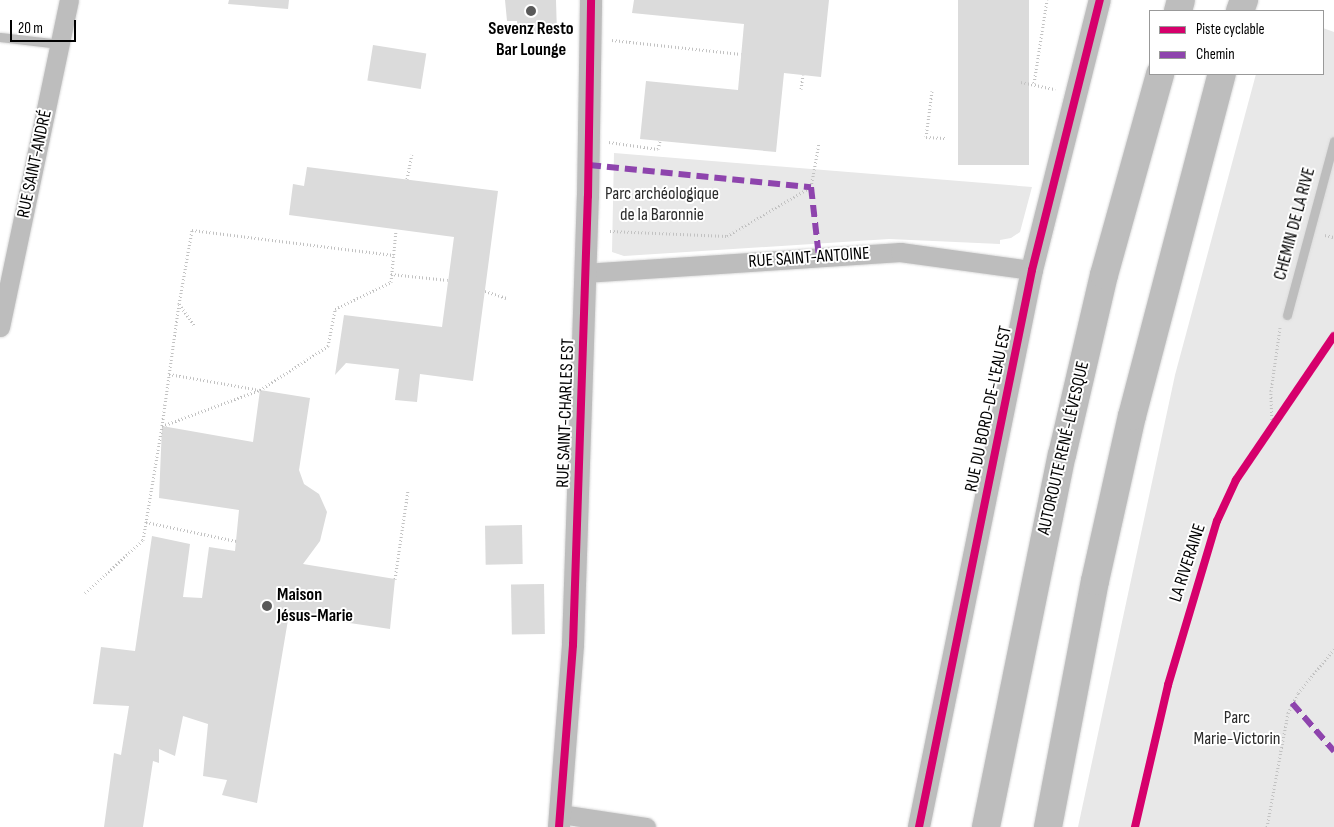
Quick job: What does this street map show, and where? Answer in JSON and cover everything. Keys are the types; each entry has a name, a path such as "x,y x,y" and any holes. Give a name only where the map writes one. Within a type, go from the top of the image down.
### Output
{"highway":[{"name":"AUTOROUTE RENÉ-LÉVESQUE","path":"986,827 1064,446 1104,275 1160,75"},
{"path":"1048,827 1095,581 1132,416 1222,75"}],"street":[{"name":"RUE SAINT-ANDRÉ","path":"0,327 69,0"},
{"name":"RUE SAINT-CHARLES EST","path":"560,820 573,645 589,140 590,0"},
{"name":"RUE DU BORD-DE-L'EAU EST","path":"918,827 1032,270 1100,0"},
{"name":"RUE SAINT-ANTOINE","path":"584,273 900,252 1032,270"},
{"path":"560,820 646,827"}],"lane":[{"path":"0,37 60,44"},
{"name":"CHEMIN DE LA RIVE","path":"1287,315 1334,141"}],"path":[{"path":"1034,83 1047,0"},
{"path":"590,38 741,54"},
{"path":"801,89 803,75"},
{"path":"1021,82 1034,83 1058,90"},
{"path":"932,91 926,137 945,138"},
{"path":"589,140 658,149 660,141"},
{"path":"610,232 727,236 811,187 819,143"},
{"path":"406,179 412,154"},
{"path":"85,592 143,540 192,230 393,255"},
{"path":"162,426 260,390 328,346 335,309 391,282 396,230"},
{"path":"392,274 448,280"},
{"path":"485,291 507,298"},
{"path":"179,304 194,325"},
{"path":"1272,426 1271,391 1281,326"},
{"path":"169,374 260,390"},
{"path":"1267,433 1282,412"},
{"path":"395,579 408,490"},
{"path":"146,522 236,541"},
{"path":"1267,827 1288,713 1298,693 1334,649"}],"green space":[{"name":"Parc Marie-Victorin","path":"1324,28 1334,32 1334,827 1078,827 1175,375 1256,75 1324,75"},
{"name":"Parc archéologique de la Baronnie","path":"614,153 1032,187 1020,232 1011,238 1000,240 1000,244 889,239 624,256 612,252"}],"building":[{"path":"229,0 289,0 288,9 228,4"},
{"name":"Sevenz Resto Bar Lounge","path":"505,0 556,0 557,34 518,34 517,21 507,21"},
{"path":"634,0 829,0 821,77 784,73 776,152 640,139 646,81 738,90 744,24 632,13"},
{"path":"958,0 1029,0 1029,165 958,165"},
{"path":"373,45 426,53 421,89 367,81"},
{"path":"307,167 498,191 473,381 420,374 417,402 395,400 399,369 346,363 335,375 344,315 442,327 454,237 289,215 293,184 304,186"},
{"name":"Maison Jésus-Marie","path":"260,390 310,398 299,470 304,484 319,494 327,512 320,541 303,564 395,579 390,629 289,614 257,803 222,795 227,780 203,776 208,724 183,716 175,756 159,749 159,763 153,761 143,827 104,827 114,753 121,755 129,706 93,704 101,647 135,651 152,536 190,544 183,597 202,598 209,547 235,551 239,510 159,498 162,426 253,442"},
{"path":"522,525 523,564 486,565 485,526"},
{"path":"544,584 545,634 512,635 511,585"}],"marked path":[{"path":"589,165 811,187 819,257"},
{"path":"1292,703 1334,751"}],"cycle path":[{"path":"559,827 573,645 588,196 591,0"},
{"path":"919,827 1032,270 1100,0"},
{"name":"LA RIVERAINE","path":"1135,827 1168,685 1217,521 1236,480 1334,336"}],"place":[{"name":"Sevenz Resto Bar Lounge","path":"531,11"},
{"name":"Maison Jésus-Marie","path":"267,606"}]}
